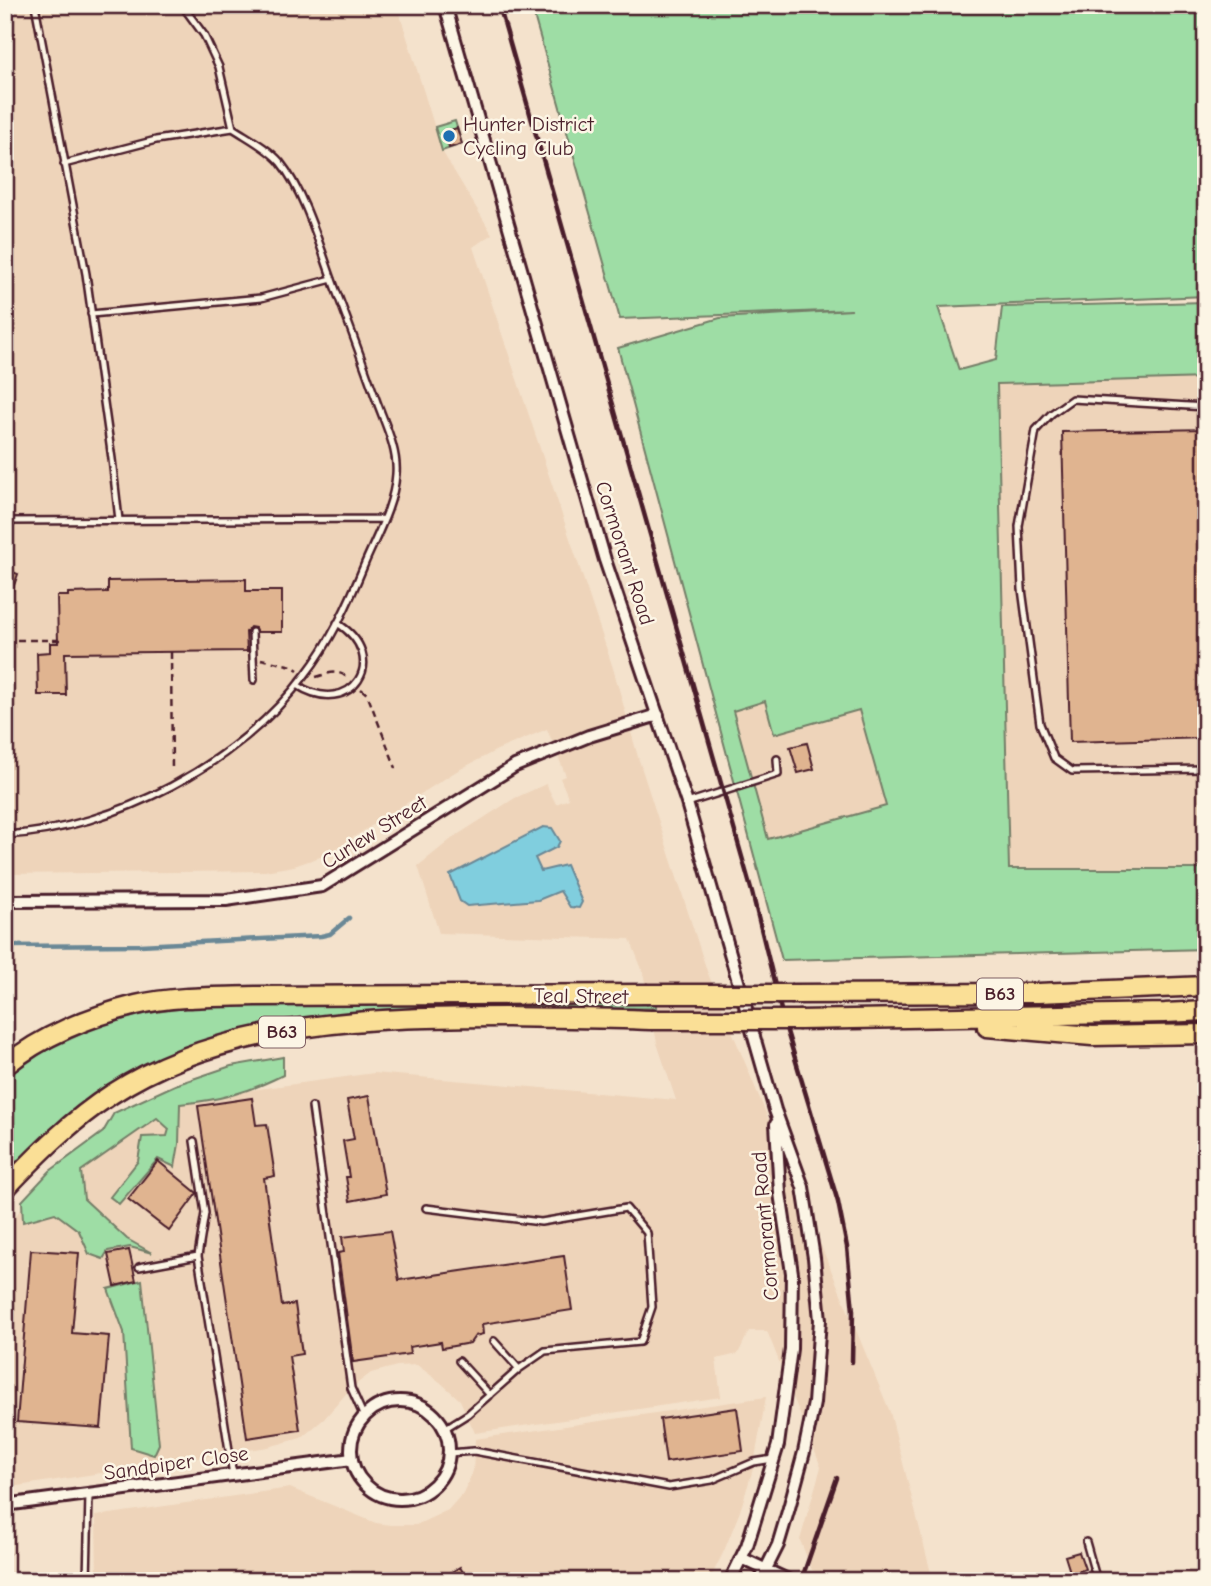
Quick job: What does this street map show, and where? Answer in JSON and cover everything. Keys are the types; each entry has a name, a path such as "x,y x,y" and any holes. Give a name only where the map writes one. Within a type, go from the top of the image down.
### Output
{"main road":[{"path":"1038,993 1206,975"},
{"name":"Teal Street","path":"5,1066 21,1053 78,1024 137,1004 199,998 1038,993 1206,986"},
{"name":"Teal Street","path":"5,1189 39,1152 113,1093 170,1064 226,1045 308,1027 416,1018 800,1020 1206,1011"},
{"path":"900,1019 1092,1036 1206,1034"}],"street":[{"name":"Cormorant Road","path":"445,5 605,560 687,803 775,1110 803,1187 820,1320 814,1403 804,1452 778,1545 760,1581"},
{"name":"Curlew Street","path":"5,901 226,900 322,886 515,766 589,736 658,715"},
{"name":"Cormorant Road","path":"730,1581 747,1546 778,1445 791,1349 792,1273 780,1193 775,1110"},
{"path":"408,1402 429,1411 444,1429 449,1441 444,1472 433,1487 422,1494 403,1499 384,1497 367,1487 355,1471 352,1459 353,1436 364,1417 384,1404 408,1402"},
{"name":"Sandpiper Close","path":"5,1506 352,1459"},
{"path":"741,1558 790,1581"}],"lane":[{"path":"36,5 91,314 118,520"},
{"path":"5,835 76,825 153,797 190,777 248,734 297,685 317,657 356,584 392,498 396,472 394,449 296,187 279,161 233,128 219,67 204,35 182,5"},
{"path":"64,164 156,140 233,128"},
{"path":"91,314 261,298 332,279"},
{"path":"1206,407 1072,399 1051,414 1036,430 1019,526 1022,589 1040,724 1054,758 1072,771 1206,769"},
{"path":"5,521 383,519"},
{"path":"297,685 311,694 324,697 345,693 355,684 365,666 362,648 350,631 337,623"},
{"path":"252,632 254,680"},
{"path":"687,803 778,774 777,759"},
{"path":"312,1107 351,1388 364,1417"},
{"path":"194,1141 205,1213 198,1256 233,1475"},
{"path":"426,1208 541,1222 626,1208 647,1233 652,1307 640,1342 545,1351 444,1429"},
{"path":"139,1267 198,1256"},
{"path":"494,1341 519,1369"},
{"path":"459,1361 491,1395"},
{"path":"449,1453 474,1451 670,1487 712,1480 754,1462 773,1459"},
{"path":"87,1581 89,1494"},
{"path":"1086,1542 1097,1581"}],"path":[{"path":"5,640 65,640"},
{"path":"171,652 172,772"}],"shaded area":[{"path":"5,5 397,5 442,151 492,234 473,247 613,668 638,757 707,971 890,1412 933,1581 834,1581 812,1570 800,1540 821,1467 767,1331 749,1331 738,1354 716,1359 721,1397 475,1433 460,1400 440,1382 417,1365 397,1366 371,1373 351,1388 324,1419 301,1438 268,1447 5,1488 5,1228 39,1188 157,1103 374,1073 676,1100 657,1043 643,972 630,939 439,933 418,866 454,837 515,798 546,784 556,804 569,799 560,778 566,776 547,729 497,750 455,772 326,855 294,866 265,871 5,874"},
{"path":"1206,378 1206,869 1009,870 997,384"},
{"path":"766,701 774,734 859,710 886,807 768,839 733,710"},
{"path":"766,1397 753,1469 740,1511 709,1581 97,1581 96,1516 290,1488 376,1523 416,1525 448,1510 463,1493 473,1471 475,1439"}],"green space":[{"path":"531,5 1206,5 1206,296 938,307 959,370 996,360 1002,307 1206,302 1206,378 997,384 1009,869 1206,869 1206,949 782,960 618,348 720,318 852,310 620,319","holes":["765,701 774,734 859,710 886,806 768,839 733,711"]},
{"name":"Hunter District Cycling Club","path":"455,121 462,144 442,151 435,127"},
{"path":"656,1002 656,1008 389,1009 338,1015 116,1083 74,1109 5,1175 5,1078 46,1050 98,1026 148,1013 193,1007 263,1004"},
{"path":"283,1057 283,1075 257,1087 233,1095 180,1104 179,1144 175,1167 158,1159 119,1204 110,1197 138,1161 142,1137 167,1136 169,1129 157,1118 81,1171 84,1199 127,1239 152,1253 130,1247 108,1251 103,1259 89,1254 79,1231 55,1213 23,1222 22,1201 50,1171 103,1132 114,1113 175,1085 231,1066"},
{"path":"142,1280 159,1444 154,1455 131,1448 124,1332 108,1289"}],"water":[{"path":"543,827 552,828 560,841 557,847 535,858 541,871 566,865 582,902 579,908 570,907 560,891 538,900 467,906 460,901 450,875"}],"building":[{"path":"457,128 462,144 449,148 444,132"},
{"path":"1206,429 1206,738 1070,742 1062,432"},
{"path":"5,569 18,574 7,605 5,604"},
{"path":"246,579 246,591 282,591 282,632 257,632 250,627 246,632 247,651 65,653 66,695 38,695 37,653 50,652 50,643 58,643 57,596 68,596 68,593 108,592 108,581"},
{"path":"807,743 814,769 798,773 790,747"},
{"path":"369,1096 386,1194 350,1201 343,1141 354,1139 347,1100"},
{"path":"252,1098 256,1125 267,1124 275,1176 264,1178 282,1306 295,1304 302,1354 289,1356 300,1430 247,1438 198,1106"},
{"path":"158,1161 197,1193 169,1231 128,1199"},
{"path":"390,1231 399,1280 564,1256 572,1310 482,1324 483,1334 475,1336 470,1343 442,1348 441,1342 409,1347 410,1354 353,1362 338,1253 344,1252 342,1237"},
{"path":"31,1250 79,1253 72,1333 109,1336 101,1428 17,1422"},
{"path":"129,1250 136,1281 115,1286 108,1254"},
{"path":"737,1408 743,1451 666,1462 660,1419"},
{"path":"1079,1552 1085,1569 1071,1575 1065,1556"},
{"path":"460,1567 468,1581 437,1581"}],"waterway":[{"path":"5,946 140,945 321,936 330,934 349,918"}],"railway":[{"path":"499,5 752,892 783,1018 838,1202 847,1247 853,1311 852,1362"},
{"path":"801,1581 837,1478"}],"place":[{"name":"Hunter District Cycling Club","path":"449,136"}]}
